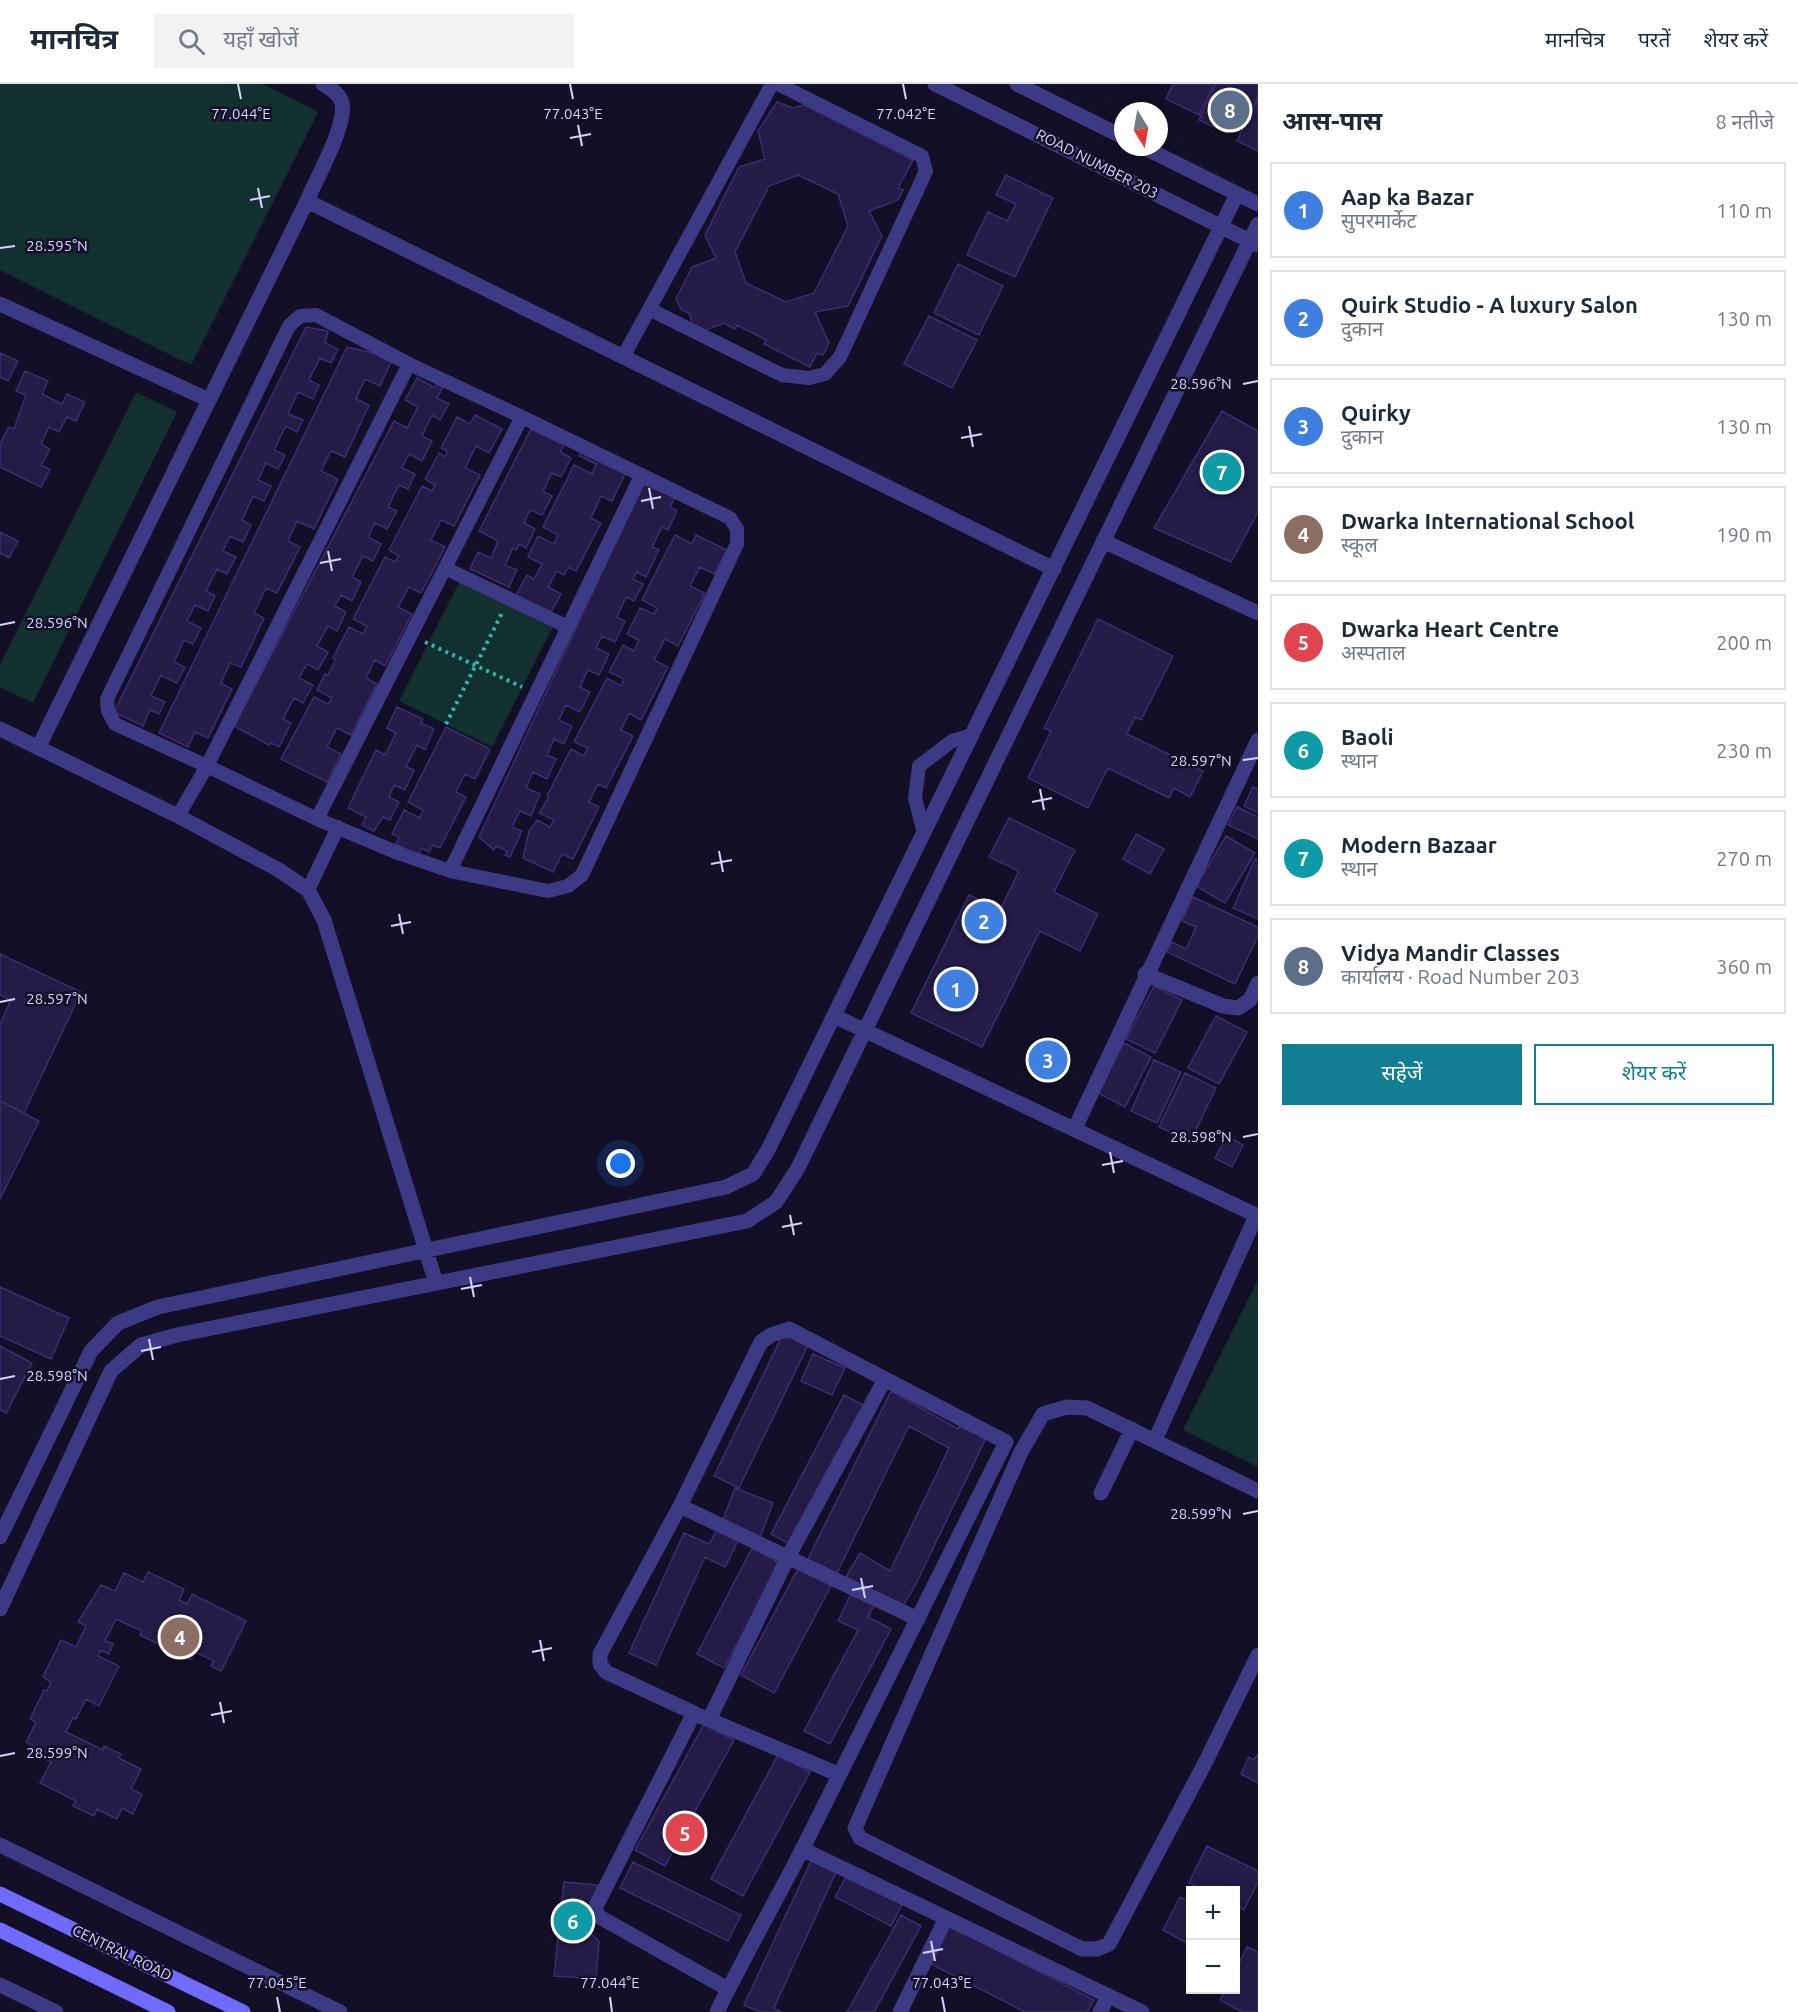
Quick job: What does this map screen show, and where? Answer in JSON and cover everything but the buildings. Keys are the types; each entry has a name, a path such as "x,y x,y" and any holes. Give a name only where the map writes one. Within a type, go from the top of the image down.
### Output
{"main road":[{"name":"CENTRAL ROAD","path":"0,1894 243,2012"},
{"path":"0,1930 168,2012"}],"street":[{"path":"38,747 307,201 343,118 342,102 332,89 322,84"},
{"name":"ROAD NUMBER 203","path":"935,84 1254,243"},
{"path":"1017,84 1114,132"},
{"path":"1161,156 1258,204"},
{"path":"0,1537 91,1351 118,1323 158,1307 726,1186 753,1174 768,1150 1237,194"},
{"path":"307,201 1054,568"},
{"path":"0,1609 111,1371 141,1346 177,1335 747,1221 776,1202 798,1168 1104,542 1254,243 1258,224"},
{"path":"0,304 209,400"},
{"path":"1104,542 1258,613"},
{"path":"1,730 178,816 279,870 308,890 324,920 436,1283"},
{"path":"1075,1128 1145,974 1258,740"},
{"path":"1145,974 1223,1006 1238,1008 1250,1000 1258,983"},
{"path":"834,1016 1257,1216 1155,1440"},
{"path":"838,1774 694,1713 606,1672 600,1664 600,1654 680,1506 761,1342 771,1335 789,1329 1021,1452"},
{"path":"709,1719 788,1557 884,1381"},
{"path":"1258,1491 1087,1408 1067,1407 1043,1414 1021,1452 855,1828 860,1838 1082,1949 1097,1949 1109,1944 1205,1763 1258,1655"},
{"path":"1101,1493 1132,1429"},
{"path":"717,2012 802,1849 1006,1443"},
{"path":"680,1506 918,1619"},
{"path":"694,1713 596,1906 596,1915 728,1989"},
{"path":"0,1845 339,2012"},
{"path":"802,1849 1142,2012"},
{"path":"900,2012 946,1918"},
{"path":"0,1985 56,2012"},
{"path":"1100,2012 1108,1996"}],"lane":[{"path":"623,357 772,84"},
{"path":"649,309 782,375 809,378 825,374 840,357 926,171 925,162 922,156 778,84"},
{"path":"316,315 410,364 522,417 730,518 737,529 737,544 582,874 568,886 548,891 450,871 398,853 317,819 207,765 115,724 108,711 107,699 289,326 300,316 316,315"},
{"path":"178,816 207,765 410,364"},
{"path":"317,819 522,417"},
{"path":"450,871 642,476"},
{"path":"445,568 568,627"},
{"path":"924,832 915,798 919,766 952,741 972,735"},
{"path":"308,890 338,827"}],"path":[{"path":"446,724 509,599"},
{"path":"410,636 536,694"}],"green space":[{"path":"0,84 263,84 318,112 191,365 0,270"},
{"path":"136,392 177,412 33,703 0,687 0,665"},
{"path":"461,579 554,625 492,747 399,701"},
{"path":"1258,1280 1258,1467 1183,1430"}],"place":[{"name":"Vidya Mandir Classes","path":"1230,110"},
{"name":"Modern Bazaar","path":"1222,472"},
{"name":"Quirk Studio - A luxury Salon","path":"984,921"},
{"name":"Aap ka Bazar","path":"956,989"},
{"name":"Quirky","path":"1048,1060"},
{"name":"Dwarka International School","path":"180,1637"},
{"name":"Dwarka Heart Centre","path":"685,1833"},
{"name":"Baoli","path":"573,1921"}]}
